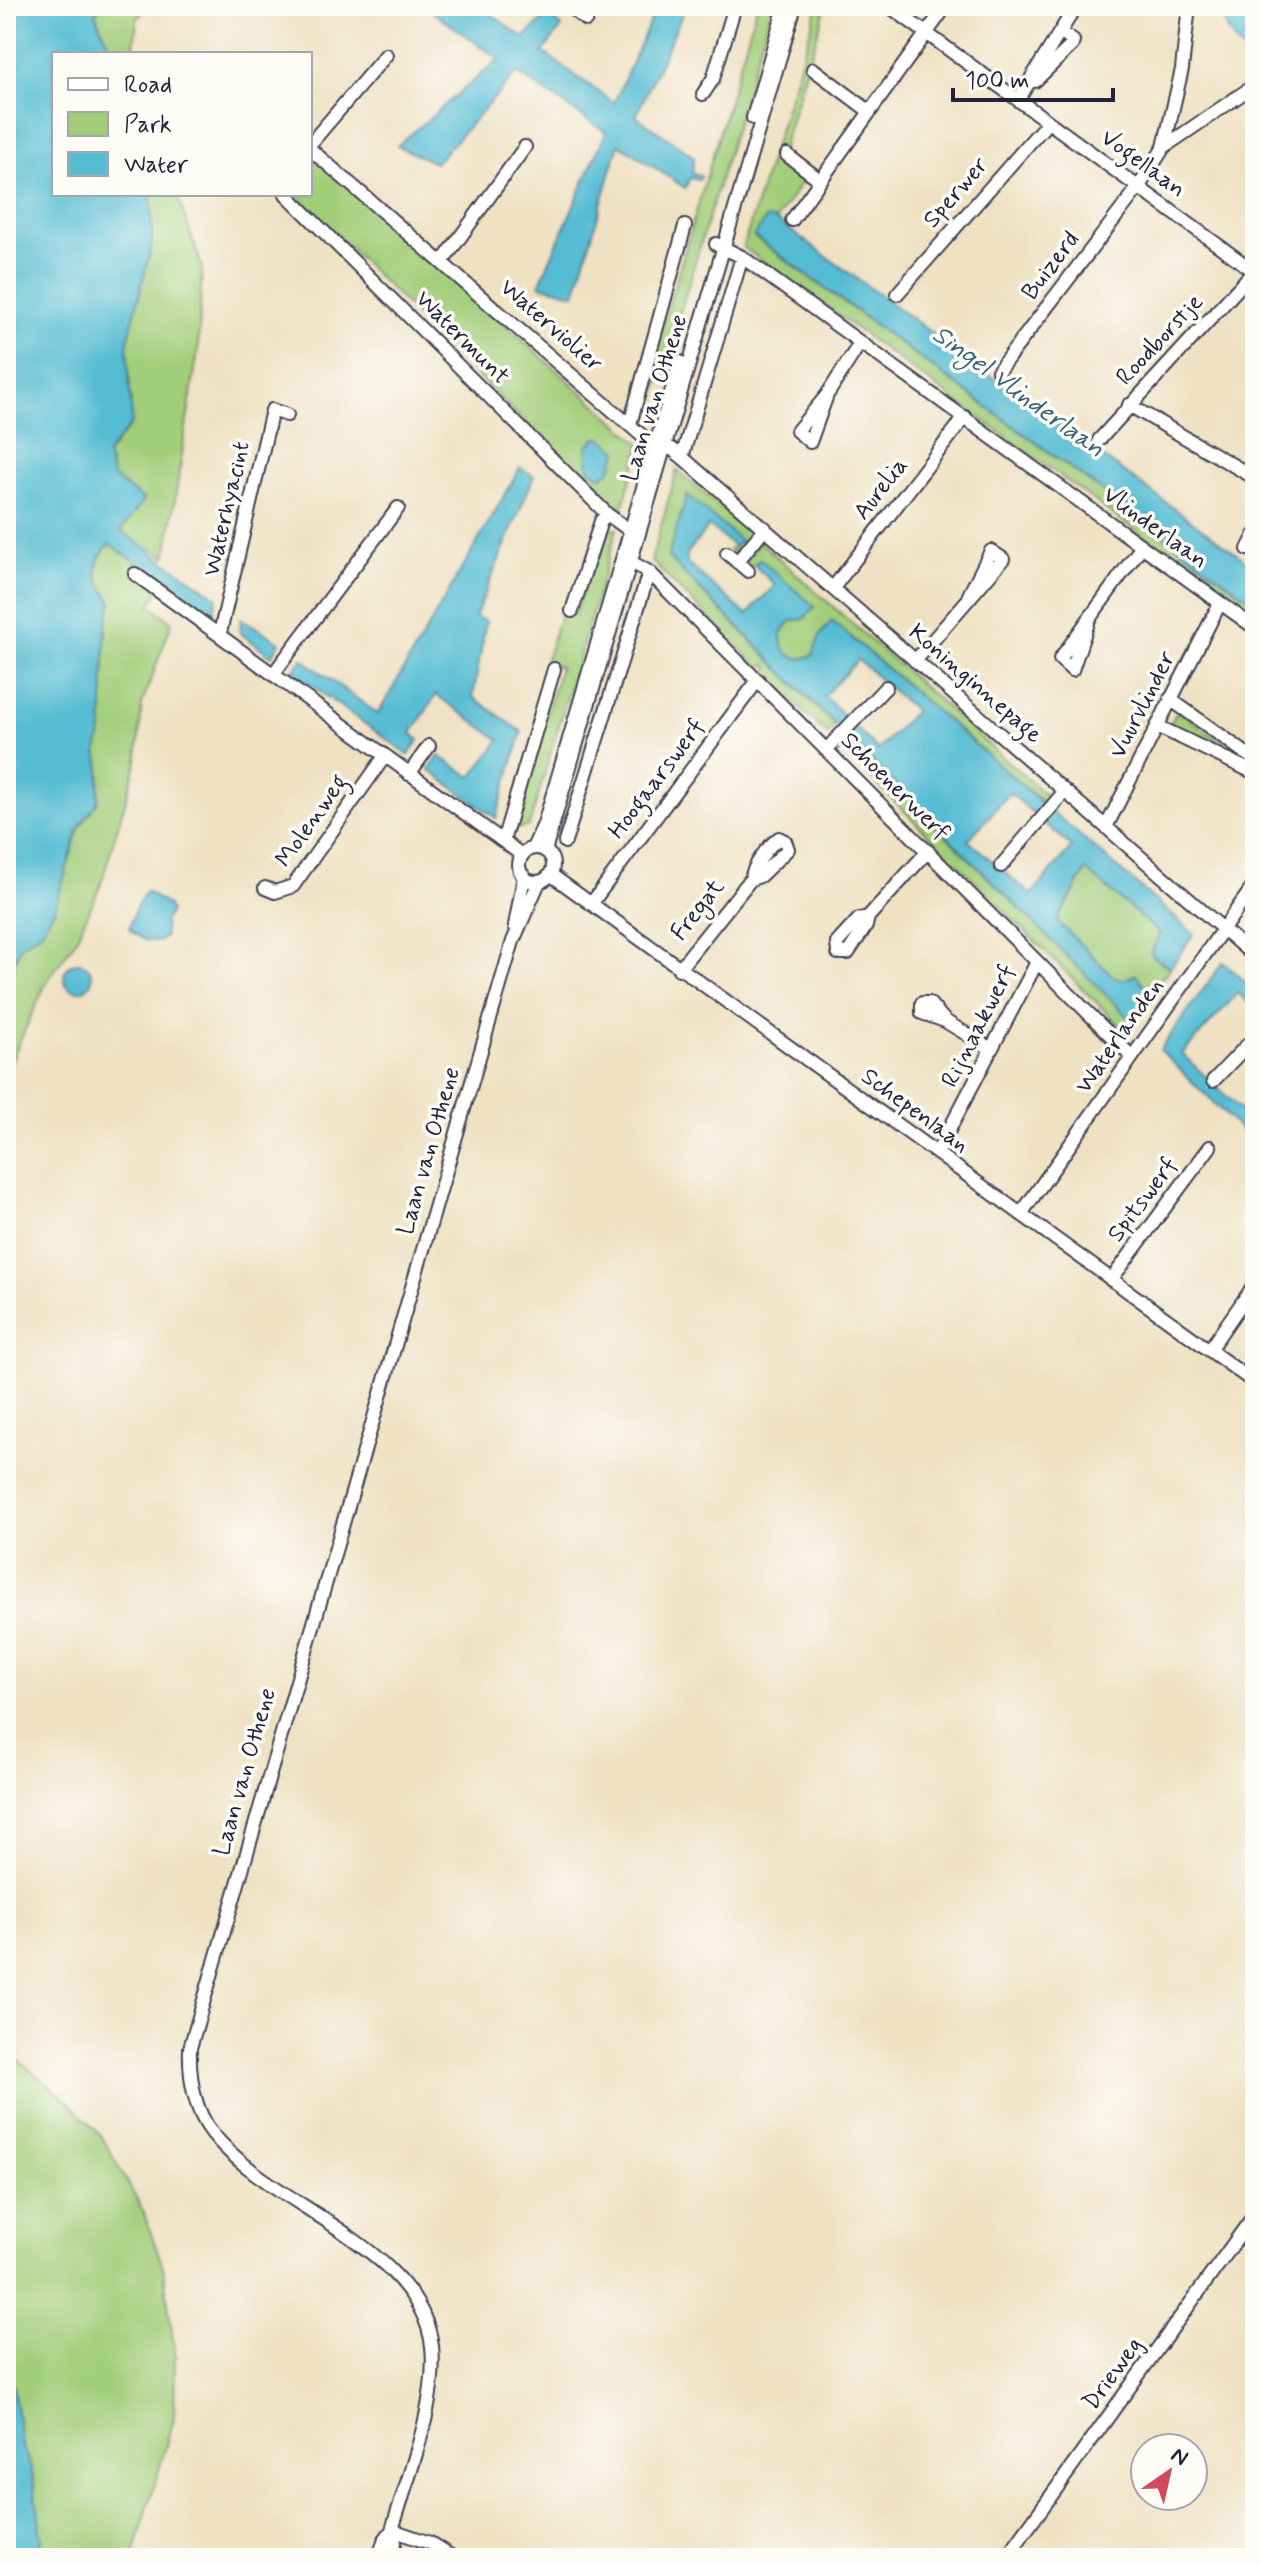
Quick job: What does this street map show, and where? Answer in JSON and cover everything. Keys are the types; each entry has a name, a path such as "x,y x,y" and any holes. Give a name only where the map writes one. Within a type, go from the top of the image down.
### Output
{"street":[{"path":"569,6 586,20"},
{"path":"703,94 713,79 735,6"},
{"name":"Laan van Othene","path":"720,245 785,6"},
{"name":"Laan van Othene","path":"379,2558 384,2541 392,2530 430,2392 432,2343 424,2316 403,2283 375,2257 252,2169 211,2133 192,2085 190,2048 513,941 524,876 519,867 534,851 555,801 625,559 795,6"},
{"name":"Vogellaan","path":"889,6 1021,96 1048,122 1252,269"},
{"path":"792,220 946,6"},
{"path":"1021,96 1054,54 1060,32 1076,6"},
{"path":"1164,147 1182,69 1189,6"},
{"name":"Waterviolier","path":"312,145 386,55"},
{"path":"813,69 869,111"},
{"path":"1164,147 1255,85"},
{"name":"Sperwer","path":"897,294 1048,122"},
{"path":"443,261 525,147"},
{"name":"Buizerd","path":"998,371 1138,188 1164,147"},
{"name":"Waterviolier","path":"312,149 630,424 660,444"},
{"path":"787,155 820,180"},
{"name":"Watermunt","path":"288,196 607,514 634,533"},
{"path":"630,424 685,226"},
{"name":"Vlinderlaan","path":"720,245 742,257 1255,628"},
{"name":"Roodborstje","path":"1099,440 1252,269 1255,253"},
{"name":"Laan van Othene","path":"682,457 742,257"},
{"path":"827,395 860,343"},
{"path":"1129,405 1255,478"},
{"name":"Waterhyacint","path":"220,633 272,410 287,415"},
{"name":"Aurelia","path":"833,588 965,417"},
{"name":"Koninginnepage","path":"660,444 682,457 765,528 1255,957"},
{"path":"274,673 398,508"},
{"path":"572,611 601,521 607,514"},
{"path":"748,571 732,558 765,528"},
{"path":"1248,549 1255,535"},
{"path":"1088,623 1142,546"},
{"name":"Schoenerwerf","path":"625,559 649,572 1132,1057"},
{"path":"565,842 649,572"},
{"path":"135,574 503,841 534,851 552,861 544,878"},
{"path":"915,661 969,595"},
{"name":"Vuurvlinder","path":"1106,827 1220,603"},
{"path":"503,841 554,669"},
{"name":"Hoogaarswerf","path":"591,904 758,680"},
{"path":"826,750 886,687"},
{"path":"1170,699 1255,760"},
{"path":"1157,726 1255,773"},
{"path":"409,774 429,746"},
{"name":"Molenweg","path":"265,888 275,892 293,886 385,756"},
{"path":"1001,866 1065,791"},
{"path":"555,801 576,807"},
{"path":"868,917 928,851"},
{"name":"Schepenlaan","path":"524,876 544,878 591,904 1255,1383"},
{"name":"Laan van Othene","path":"513,941 544,878"},
{"name":"Fregat","path":"679,969 751,879"},
{"name":"Waterlanden","path":"1021,1214 1255,884"},
{"name":"Rijnaakwerf","path":"937,1153 1037,962"},
{"path":"945,1021 991,1049"},
{"path":"1213,1081 1255,1037"},
{"name":"Spitswerf","path":"1111,1280 1210,1147"},
{"path":"1209,1350 1255,1284"},
{"name":"Drieweg","path":"1006,2558 1255,2214"},
{"path":"392,2530 430,2543 454,2558"},
{"name":"Laan van Othene","path":"391,2558 395,2543 392,2530"}],"green space":[{"path":"101,6 138,6 143,11 137,20 133,52 112,52 95,14"},
{"path":"757,6 772,6 645,429 634,422"},
{"path":"818,6 826,6 779,159 805,177 776,220 767,219 754,237 1255,603 1255,617 743,247"},
{"path":"312,155 641,444 620,517 297,196 312,196"},
{"path":"151,196 178,196 202,267 198,350 166,557 151,548 148,552 121,531 107,454 132,423 127,345 152,243"},
{"path":"677,470 754,536 737,554 729,550 740,542 687,496 668,557 835,726 827,734 764,674 769,667 766,664 760,669 651,561"},
{"path":"604,525 617,529 529,826 512,830 560,667 545,662 562,610 575,614"},
{"path":"759,541 1050,799 1047,806 832,621 820,635 813,655 800,658 790,655 783,646 781,633 791,621 805,619 760,559 750,567 745,562"},
{"path":"109,544 162,577 160,589 150,605 172,622 142,704 137,761 100,887 75,941 46,983 6,1072 6,983 21,945 41,932 54,910 79,828 98,801 100,770 97,750 102,730 106,626 112,601 98,579 96,567"},
{"path":"1178,710 1255,766 1255,769 1168,727"},
{"path":"848,739 1133,1021 1124,1030 840,747"},
{"path":"1087,869 1160,934 1150,954 1170,968 1148,996 1148,990 1134,975 1123,980 1114,977 1057,921"},
{"path":"6,2050 66,2099 101,2135 143,2211 163,2267 175,2354 174,2418 133,2558 42,2558 38,2507 31,2468 22,2447 6,2341"}],"water":[{"path":"6,6 101,6 95,14 112,52 52,52 52,196 151,196 152,243 127,345 132,423 107,454 113,477 144,500 121,531 217,597 213,613 109,544 99,559 99,580 112,601 106,626 102,730 97,750 100,770 98,801 79,828 54,910 41,932 21,945 6,983"},
{"path":"424,6 480,6 524,38 547,15 562,27 543,52 614,103 657,6 686,6 636,116 694,157 692,173 701,176 699,180 690,178 685,188 619,144 575,294 539,285 606,132 517,73 435,163 397,146 499,59"},
{"path":"1215,6 1255,6 1255,63 1234,41 1223,21 1226,13"},
{"path":"767,218 776,220 1255,567 1255,603 754,236"},
{"path":"596,438 604,439 618,451 610,470 601,477 589,469 587,446"},
{"path":"520,468 534,476 475,617 486,621 473,697 522,732 496,818 429,770 439,756 472,777 500,740 436,695 412,733 419,740 409,755 292,672 302,659 378,714"},
{"path":"687,495 741,541 734,547 709,526 687,554 687,563 747,615 775,585 754,565 760,559 815,607 804,619 791,621 781,633 783,646 790,655 800,658 813,655 820,635 832,621 1194,934 1170,968 1150,954 1160,934 1086,870 1057,921 1114,977 1123,980 1136,975 1148,990 1133,1022 668,557","holes":["858,660 915,711 878,750 824,696","1010,793 1072,847 1031,895 968,840"]},
{"path":"241,618 280,642 272,656 240,633"},
{"path":"146,891 168,906 170,912 165,920 165,937 158,942 144,940 129,929 135,909"},
{"path":"1223,962 1255,991 1255,1009 1238,993 1182,1054 1243,1112 1255,1100 1255,1144 1160,1050"},
{"path":"78,963 88,967 92,977 88,987 78,991 68,987 64,977 68,967"},
{"path":"6,2341 22,2447 31,2468 38,2507 42,2558 6,2558"}],"water label":[{"name":"Singel Vlinderlaan","path":"1018,392"}]}
